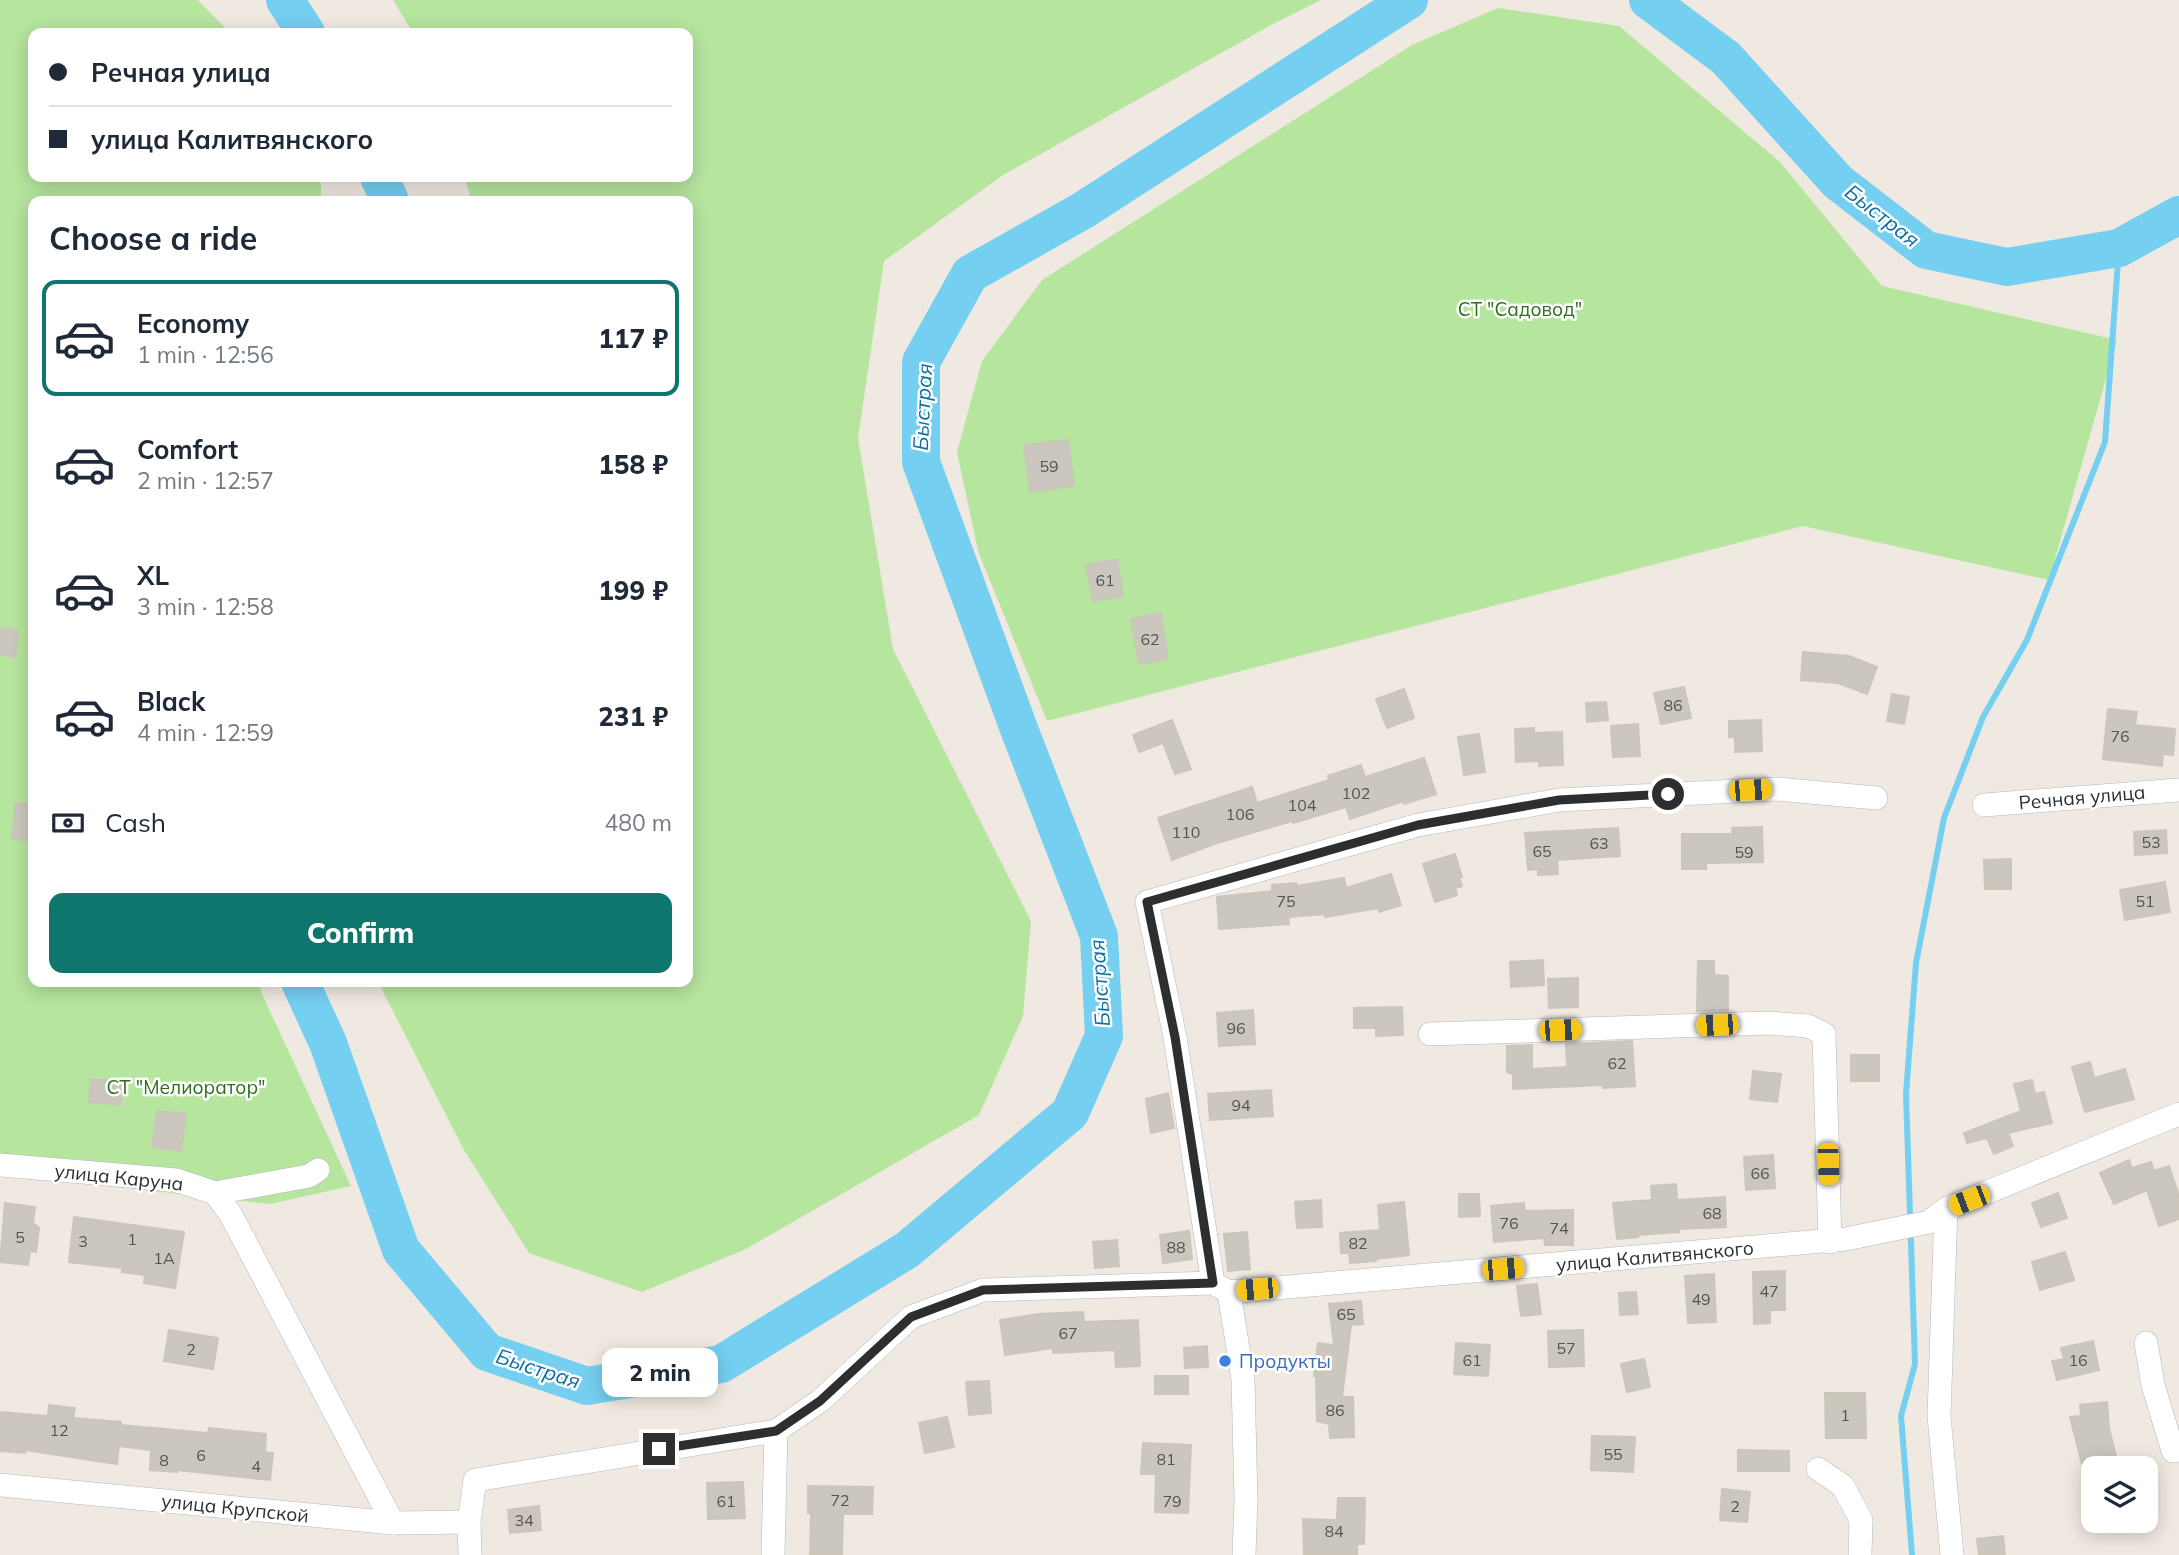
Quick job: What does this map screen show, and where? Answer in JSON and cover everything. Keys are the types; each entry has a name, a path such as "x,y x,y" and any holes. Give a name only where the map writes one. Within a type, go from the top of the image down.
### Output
{"street":[{"path":"1244,1555 1246,1499 1243,1380 1221,1287 1147,902 1418,825 1559,800 1777,789 1876,798"},
{"name":"Речная улица","path":"1984,805 2179,790"},
{"path":"1430,1034 1769,1023 1808,1026 1824,1034 1838,1240"},
{"name":"улица Калитвянского","path":"469,1522 475,1480 776,1431 820,1401 911,1317 983,1290 1221,1287 1838,1240 1938,1215 2179,1114"},
{"name":"улица Каруна","path":"0,1165 176,1180 215,1193 309,1176 318,1170"},
{"path":"215,1193 231,1215 393,1523"},
{"path":"1938,1215 1939,1416 1952,1555"},
{"path":"2146,1343 2153,1385 2173,1451 2179,1450"},
{"path":"773,1555 776,1431"},
{"path":"1818,1469 1843,1486 1861,1520 1860,1555"},
{"name":"улица Крупской","path":"0,1485 393,1523 469,1522"},
{"path":"469,1522 470,1555"}],"green space":[{"name":"СТ \"Мелиоратор\"","path":"0,0 198,0 225,28 28,28 28,182 320,182 321,196 28,196 28,987 260,987 351,1186 270,1204 0,1174"},
{"path":"393,0 1321,0 1271,25 1003,175 884,261 858,438 893,649 1031,921 1023,1016 979,1115 746,1249 642,1292 529,1253 464,1150 381,987 693,987 693,196 470,196 466,182 693,182 693,28 410,28"},
{"name":"СТ \"Садовод\"","path":"1498,8 1619,26 1780,162 1882,286 2117,340 2049,580 1803,526 1047,721 978,551 957,452 982,361 1042,280 1412,45"}],"building":[{"path":"1068,440 1074,486 1030,492 1024,445"},
{"path":"1117,559 1123,596 1093,601 1086,565"},
{"path":"1161,613 1168,659 1139,664 1131,619"},
{"path":"0,628 18,631 15,657 0,655"},
{"path":"1803,652 1849,656 1877,667 1867,694 1838,683 1801,680"},
{"path":"1684,687 1691,718 1661,724 1654,693"},
{"path":"1404,689 1414,718 1387,728 1376,699"},
{"path":"1892,694 1909,697 1904,724 1887,721"},
{"path":"1606,702 1608,720 1587,722 1586,703"},
{"path":"2108,709 2137,712 2135,725 2175,729 2173,755 2163,754 2162,766 2103,759"},
{"path":"1172,720 1191,769 1175,774 1163,743 1139,752 1133,735"},
{"path":"1761,720 1762,751 1735,752 1735,737 1729,737 1729,721"},
{"path":"1638,724 1640,756 1613,757 1611,726"},
{"path":"1534,728 1534,733 1562,732 1563,765 1539,766 1539,761 1516,762 1515,729"},
{"path":"1479,734 1485,772 1464,775 1458,737"},
{"path":"1424,758 1436,794 1404,804 1404,801 1350,819 1346,807 1214,844 1172,860 1158,818 1252,787 1257,803 1329,780 1328,776 1361,765 1365,777"},
{"path":"16,803 28,804 28,841 12,839"},
{"path":"1762,827 1763,862 1706,863 1706,869 1682,869 1682,834 1733,834 1732,828"},
{"path":"1618,828 1620,856 1557,860 1558,874 1538,875 1538,869 1528,870 1525,833"},
{"path":"2166,830 2167,853 2135,855 2134,832"},
{"path":"1455,854 1462,886 1455,888 1457,895 1435,902 1423,864"},
{"path":"2011,859 2011,889 1985,889 1984,860"},
{"path":"1391,874 1401,905 1379,912 1378,908 1325,917 1325,914 1288,917 1289,924 1219,929 1217,897 1272,891 1272,885 1296,883 1297,886 1344,878 1346,888"},
{"path":"2165,882 2170,912 2125,920 2120,890"},
{"path":"1543,960 1544,985 1511,987 1510,962"},
{"path":"1698,961 1714,961 1714,975 1728,976 1728,1010 1697,1011"},
{"path":"1578,978 1578,1007 1549,1008 1548,979"},
{"path":"1402,1007 1403,1035 1376,1036 1376,1028 1354,1028 1354,1008"},
{"path":"1253,1010 1255,1044 1219,1046 1217,1013"},
{"path":"1632,1041 1635,1086 1513,1089 1513,1074 1507,1072 1507,1046 1532,1045 1532,1069 1567,1067 1566,1044"},
{"path":"1851,1055 1879,1055 1879,1081 1851,1081"},
{"path":"2090,1062 2094,1078 2125,1069 2134,1099 2085,1112 2072,1067"},
{"path":"1753,1071 1781,1074 1777,1102 1750,1099"},
{"path":"91,1079 123,1082 121,1105 89,1102"},
{"path":"2032,1080 2035,1094 2044,1092 2052,1123 2008,1133 2013,1146 1994,1154 1987,1138 1967,1143 1964,1133 2021,1111 2014,1084"},
{"path":"1271,1090 1273,1116 1210,1120 1208,1094"},
{"path":"1168,1093 1174,1128 1151,1133 1146,1099"},
{"path":"157,1111 186,1114 181,1151 152,1147"},
{"path":"1773,1155 1775,1188 1746,1190 1744,1157"},
{"path":"2129,1160 2132,1168 2151,1162 2154,1171 2169,1166 2179,1196 2179,1219 2159,1226 2147,1190 2114,1204 2100,1173"},
{"path":"1676,1184 1677,1200 1725,1197 1726,1227 1679,1229 1679,1232 1617,1239 1613,1203 1652,1200 1651,1186"},
{"path":"2058,1193 2067,1218 2041,1227 2032,1203"},
{"path":"1459,1194 1479,1194 1480,1216 1459,1217"},
{"path":"1321,1200 1322,1227 1297,1228 1295,1202"},
{"path":"1404,1202 1409,1255 1350,1263 1349,1253 1341,1253 1340,1233 1380,1230 1378,1205"},
{"path":"5,1203 35,1207 33,1223 39,1228 36,1252 30,1251 28,1265 0,1262"},
{"path":"1524,1203 1525,1211 1573,1210 1573,1245 1545,1245 1544,1238 1494,1242 1491,1206"},
{"path":"74,1217 184,1232 175,1288 144,1283 145,1275 122,1272 122,1268 69,1262"},
{"path":"1189,1231 1192,1259 1163,1263 1160,1235"},
{"path":"1247,1232 1250,1269 1228,1271 1224,1234"},
{"path":"1117,1240 1119,1266 1095,1268 1093,1242"},
{"path":"2065,1252 2074,1280 2040,1290 2032,1262"},
{"path":"1785,1271 1785,1310 1770,1310 1770,1323 1754,1324 1753,1272"},
{"path":"1714,1274 1716,1322 1688,1323 1685,1276"},
{"path":"1537,1284 1541,1314 1521,1316 1517,1286"},
{"path":"1636,1292 1638,1314 1620,1315 1619,1293"},
{"path":"1361,1301 1363,1324 1351,1325 1342,1397 1353,1397 1354,1437 1330,1438 1329,1424 1317,1421 1314,1376 1318,1343 1334,1345 1329,1304"},
{"path":"1083,1312 1084,1322 1138,1320 1140,1366 1116,1367 1115,1350 1053,1353 1053,1348 1005,1355 1000,1320 1038,1314"},
{"path":"169,1330 218,1338 213,1369 164,1361"},
{"path":"1583,1330 1584,1366 1549,1367 1548,1331"},
{"path":"2093,1341 2099,1370 2057,1380 2052,1361 2064,1359 2061,1348"},
{"path":"1456,1343 1490,1345 1488,1376 1454,1374"},
{"path":"1207,1346 1208,1367 1185,1368 1184,1348"},
{"path":"1644,1359 1650,1387 1627,1392 1621,1364"},
{"path":"1155,1376 1188,1376 1188,1394 1155,1394"},
{"path":"989,1381 991,1413 969,1415 966,1382"},
{"path":"1825,1393 1865,1393 1866,1438 1826,1438"},
{"path":"2107,1402 2109,1428 2116,1456 2081,1456 2081,1460 2070,1417 2081,1416 2080,1405"},
{"path":"49,1405 75,1408 73,1418 121,1422 121,1425 208,1433 209,1428 266,1434 265,1452 273,1453 270,1480 177,1470 150,1470 151,1450 119,1446 117,1464 25,1450 25,1453 0,1451 0,1412 48,1416"},
{"path":"947,1417 954,1447 925,1453 919,1423"},
{"path":"1592,1436 1635,1437 1633,1472 1591,1470"},
{"path":"1143,1443 1191,1445 1188,1513 1155,1512 1156,1474 1141,1474"},
{"path":"1738,1450 1789,1451 1789,1471 1738,1471"},
{"path":"743,1482 745,1518 708,1519 707,1483"},
{"path":"808,1486 873,1487 872,1514 843,1514 842,1555 810,1555 811,1513 808,1513"},
{"path":"1722,1489 1750,1492 1747,1522 1720,1520"},
{"path":"1338,1498 1365,1498 1364,1544 1357,1544 1357,1555 1304,1555 1303,1519 1337,1520"},
{"path":"539,1506 541,1530 510,1533 508,1510"},
{"path":"2003,1536 2005,1555 1979,1555 1977,1539"}],"waterway":[{"name":"Быстрая","path":"285,0 303,28"},
{"name":"Быстрая","path":"302,987 328,1043 401,1250 487,1352 587,1386 721,1364 907,1250 1070,1113 1104,1036 1099,936 1019,729 921,462 921,362 970,274 1082,211 1409,0"},
{"name":"Быстрая","path":"1648,0 1726,58 1838,182 1926,250 2007,267 2119,248 2179,215"},
{"name":"Быстрая","path":"381,182 388,196"},
{"path":"1912,1555 1901,1416 1915,1364 1906,1094 1916,963 1944,818 1983,717 2027,640 2105,442 2119,248"}],"place":[{"name":"Продукты","path":"1225,1361"}],"route":[{"path":"659,1449 776,1431 820,1401 911,1317 983,1290 1213,1283 1175,1037 1147,902 1418,825 1559,800 1668,794"}]}
